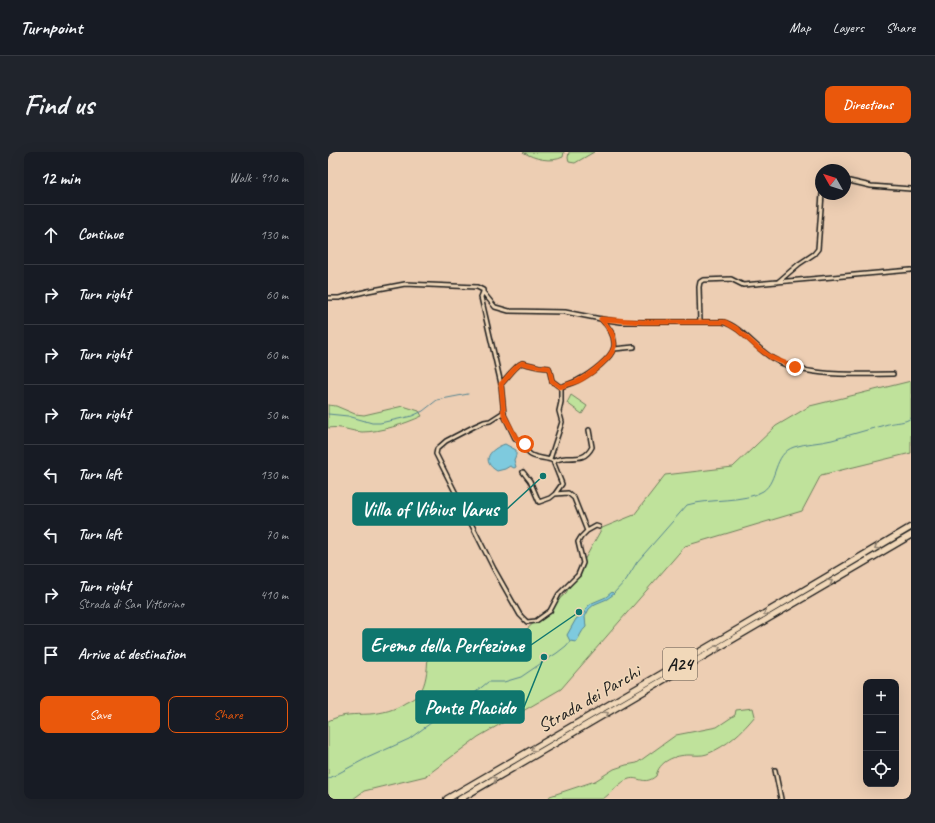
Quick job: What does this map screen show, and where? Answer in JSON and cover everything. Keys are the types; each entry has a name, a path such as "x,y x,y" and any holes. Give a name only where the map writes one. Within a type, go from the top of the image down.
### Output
{"highway":[{"name":"Strada dei Parchi","path":"448,799 911,527"},
{"name":"Strada dei Parchi","path":"460,799 911,535"}],"street":[{"path":"851,181 871,186 911,189"},
{"path":"778,282 801,262 814,254 818,249 822,200"},
{"path":"700,322 699,287 702,280 731,278 742,285 911,270"},
{"path":"328,298 338,298 407,284 477,287 484,290 483,292 493,305 504,311 565,312 601,319 643,322 719,322 728,324 772,358 797,368 839,374 893,374"},
{"path":"483,292 481,297 501,384 504,412 516,438 524,442 529,454 552,460 566,458 577,459 587,454 592,447 589,430"},
{"path":"501,384 511,374 516,366 522,363 549,368 552,381 558,387 583,378 608,358 614,348 612,335 601,319"},
{"path":"614,348 634,347"},
{"path":"523,472 530,481 539,502 550,498 562,484 552,460 562,422 559,411 561,402 561,387"},
{"path":"504,412 490,421 484,422 447,440 437,449 436,454 494,569 520,615 525,621 530,623 535,622 549,612 553,607 560,593 578,575 583,563 578,542 580,538 587,531 596,526 599,527"},
{"path":"555,494 568,493 574,498 587,531"},
{"path":"775,770 781,799"}],"green space":[{"path":"523,152 564,152 563,157 548,160 532,157"},
{"path":"569,152 594,152 575,163 569,162"},
{"path":"911,381 911,453 821,475 802,511 685,546 561,689 478,737 426,776 364,791 353,799 328,799 328,721 344,716 375,714 388,711 397,708 418,695 422,689 427,672 428,628 431,630 436,639 447,640 452,652 461,660 477,657 508,638 525,631 566,593 602,528 634,515 665,475 733,467 776,426 810,406"},
{"path":"571,395 587,406 582,414 567,403"},
{"path":"328,405 336,406 355,414 364,415 403,406 419,411 422,416 408,422 377,431 362,432 328,428"},
{"path":"753,708 755,716 745,728 728,743 705,755 684,755 668,760 660,766 656,776 652,779 645,781 633,778 626,780 603,799 548,799 550,796 595,781 614,769 637,763 676,735 717,727 735,715 736,710"}],"water":[{"path":"505,444 516,450 514,460 516,467 514,468 510,466 497,471 489,463 488,459 491,452"},
{"path":"612,592 614,594 595,604 589,609 585,617 586,627 576,642 570,641 567,635 576,619 584,613 588,606 592,603 606,597"}],"waterway":[{"path":"328,414 348,416 372,423 380,423 412,416 423,411 437,400 468,394"},
{"path":"613,594 626,580 637,562 687,505 737,499 755,495 763,491 768,487 782,455 787,450 794,447 832,440 888,424 903,422 911,418"},
{"path":"328,779 365,759 409,739 471,696 488,682 504,682 521,677 557,653 571,640"}],"place":[{"name":"Villa of Vibius Varus","path":"543,476"},
{"name":"Eremo della Perfezione","path":"579,612"},
{"name":"Ponte Placido","path":"544,657"}],"route":[{"path":"525,444 523,441 517,440 505,417 501,384 511,374 516,366 522,363 549,368 553,383 560,387 582,378 599,366 609,356 613,349 614,342 612,335 601,319 621,322 725,322 737,329 758,348 776,361 795,367"}]}
